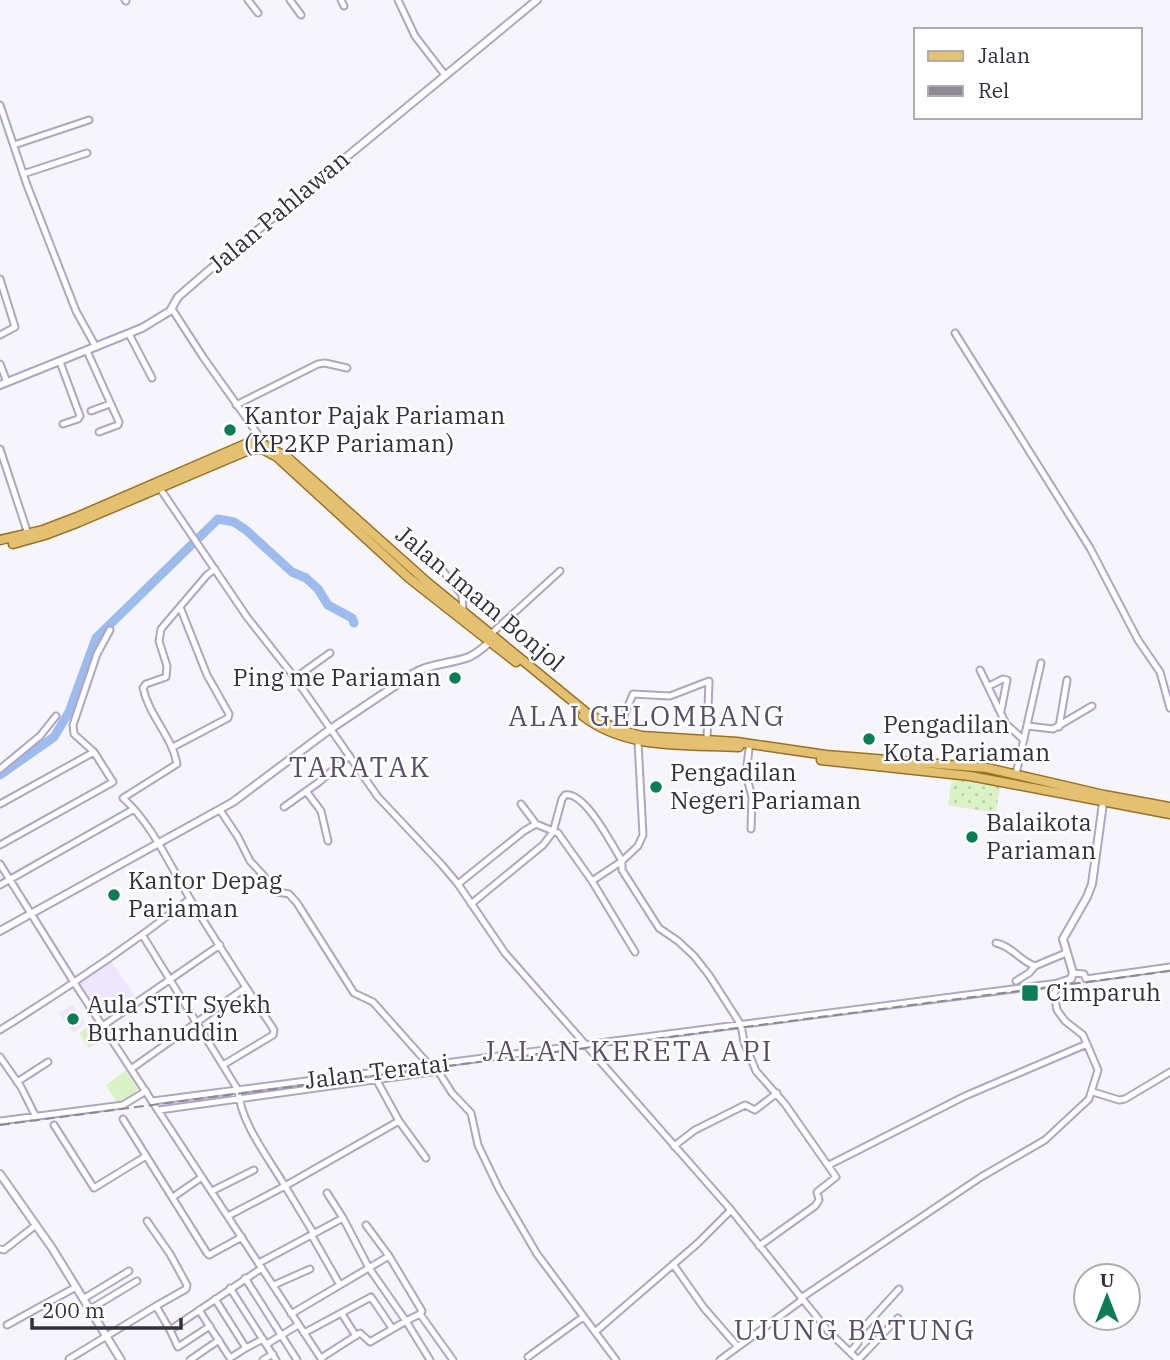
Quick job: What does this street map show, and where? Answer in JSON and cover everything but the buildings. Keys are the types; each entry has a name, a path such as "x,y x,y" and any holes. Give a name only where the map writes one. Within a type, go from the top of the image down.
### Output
{"main road":[{"path":"0,543 30,540 195,468 261,444"},
{"name":"Jalan Imam Bonjol","path":"261,444 344,512 412,574 492,637 599,728 638,742 707,739 1063,790"},
{"path":"0,543 78,519 159,487 195,468"},
{"name":"Jalan Imam Bonjol","path":"412,574 463,611 492,637"},
{"name":"Jalan Imam Bonjol","path":"567,700 600,722 618,730 667,740 777,750"},
{"name":"Jalan Imam Bonjol","path":"887,764 987,768 1016,774 1063,790"},
{"path":"970,776 972,766"},
{"path":"986,779 987,768"},
{"path":"1063,790 1102,803 1168,810"},
{"path":"1063,790 1168,810"}],"street":[{"path":"248,0 258,13"},
{"path":"290,0 301,15"},
{"path":"398,0 415,36 445,75"},
{"name":"Jalan Pahlawan","path":"4,383 129,334 172,309 178,297 192,285 537,0"},
{"path":"0,105 23,174 76,311 96,347"},
{"path":"14,145 89,120"},
{"path":"23,174 87,153"},
{"path":"0,279 15,327 0,335"},
{"path":"172,309 261,444"},
{"path":"955,333 1090,548 1138,640 1160,672 1170,708"},
{"path":"129,334 152,378"},
{"path":"87,351 118,424 99,432"},
{"path":"60,362 80,416 63,424"},
{"path":"0,364 4,383"},
{"path":"236,405 318,364 347,368"},
{"path":"91,411 110,404"},
{"path":"0,449 29,534"},
{"path":"159,487 247,617 295,678 378,797 458,884 505,953 732,1210 829,1332 858,1360 898,1318"},
{"path":"436,562 462,595 463,611"},
{"path":"215,569 164,624 159,637 160,651 167,666 166,677 146,684 143,688 153,715 173,747 177,765 123,798 159,844 190,899 274,1033 223,1065"},
{"path":"0,931 220,810 329,730 421,669 466,658 481,650 559,571"},
{"path":"173,747 228,718 229,715 207,675 180,607"},
{"path":"0,845 113,782 94,752 74,734 73,725 94,661 110,630"},
{"path":"295,678 330,653"},
{"path":"1016,774 1041,663"},
{"path":"980,670 1009,729 1024,740"},
{"path":"989,686 1003,679 1007,680 1001,711"},
{"path":"1059,727 1068,680"},
{"path":"618,730 633,694 670,696 709,681 707,739"},
{"path":"1028,726 1046,730 1059,727 1092,706"},
{"path":"0,769 40,736 56,716"},
{"path":"592,881 622,861 638,846 643,835 638,742"},
{"path":"749,749 746,774 752,797 751,829"},
{"path":"0,804 94,752"},
{"path":"284,807 349,756"},
{"path":"306,791 321,811 328,841"},
{"path":"471,904 536,851 553,832 565,795 578,797 595,818 622,861 624,875 659,928 694,956 741,1025 752,1063 777,1093 829,1165 836,1179 817,1192 818,1203 759,1246"},
{"path":"1102,803 1093,884 1064,934 1066,953 1076,973 1086,979 1170,967"},
{"path":"521,804 536,824 558,833 592,881 635,952"},
{"path":"0,885 134,809"},
{"path":"220,810 250,861 264,876 272,891 289,894 297,902 354,993 373,1003 430,1066"},
{"path":"458,884 536,824"},
{"path":"0,864 75,984 322,1359 362,1333 370,1342 420,1314"},
{"path":"0,1030 75,984 144,936 190,899"},
{"path":"144,936 238,1090 252,1131 340,1286"},
{"path":"996,943 1010,948 1035,966"},
{"path":"104,1025 220,945"},
{"path":"1016,981 1035,966 1066,953"},
{"path":"720,1360 802,1299 981,1177 1045,1140 1090,1099 1098,1070 1083,1035 1065,1021 1057,1010 1054,994 1059,983 1070,981 1076,973"},
{"name":"Jalan Teratai","path":"153,1101 1059,983"},
{"path":"131,1069 245,988"},
{"path":"829,1165 965,1096 1087,1044"},
{"path":"0,1057 36,1117"},
{"path":"17,1082 48,1062"},
{"path":"159,1110 438,1071 452,1093 471,1113 478,1145 524,1234 615,1360"},
{"path":"1093,1092 1119,1100 1125,1099 1170,1072"},
{"path":"376,1079 399,1121 426,1158"},
{"path":"0,1121 123,1105 146,1091"},
{"path":"674,1146 695,1130 745,1105 755,1110 777,1093"},
{"path":"123,1119 209,1255 242,1237"},
{"path":"228,1216 399,1121"},
{"path":"54,1125 94,1188 146,1156"},
{"path":"212,1191 254,1170"},
{"path":"0,1174 3,1186 36,1225 121,1360"},
{"path":"173,1197 202,1177"},
{"path":"327,1193 369,1268 430,1360"},
{"path":"595,1332 732,1210"},
{"path":"170,1331 260,1266 343,1218"},
{"path":"69,1359 186,1289 187,1284 147,1221"},
{"path":"0,1249 4,1250 36,1225"},
{"path":"366,1225 389,1256 422,1311 420,1314 453,1360"},
{"path":"291,1314 389,1256"},
{"path":"673,1264 738,1347"},
{"path":"274,1284 310,1269"},
{"path":"83,1299 129,1271"},
{"path":"245,1278 297,1360"},
{"path":"89,1310 136,1281"},
{"path":"7,1325 76,1287"},
{"path":"230,1288 274,1357 263,1360"},
{"path":"851,1351 858,1343 857,1335 899,1289"},
{"path":"304,1333 371,1297 392,1328"},
{"path":"215,1299 246,1349"},
{"path":"156,1306 178,1347 210,1326"},
{"path":"199,1310 231,1359 246,1349 298,1325"},
{"path":"342,1314 356,1336"},
{"path":"528,1357 583,1317"},
{"path":"190,1360 219,1340"}],"shaded area":[{"path":"111,961 135,996 104,1017 80,983"},
{"name":"Aula STIT Syekh Burhanuddin","path":"73,1005 86,1024 73,1033 59,1013"}],"green space":[{"path":"952,779 1000,787 996,813 948,805"},
{"path":"90,1025 101,1040 89,1048 79,1033"},
{"path":"126,1070 138,1089 130,1098 117,1102 106,1085"}],"waterway":[{"path":"0,775 54,737 69,712 96,638 218,519 234,522 246,530 292,572 306,578 318,589 328,605 352,618 354,623"}],"railway":[{"path":"0,1125 1170,971"}],"place":[{"name":"Kantor Pajak Pariaman (KP2KP Pariaman)","path":"230,430"},
{"name":"Ping me Pariaman","path":"455,678"},
{"name":"Pengadilan Kota Pariaman","path":"869,739"},
{"name":"Pengadilan Negeri Pariaman","path":"656,787"},
{"name":"Balaikota Pariaman","path":"972,837"},
{"name":"Kantor Depag Pariaman","path":"114,895"},
{"name":"Cimparuh","path":"1030,993"},
{"name":"Aula STIT Syekh Burhanuddin","path":"73,1019"}],"district":[{"name":"ALAI GELOMBANG","path":"647,716"},
{"name":"TARATAK","path":"360,767"},
{"name":"JALAN KERETA API","path":"628,1051"},
{"name":"UJUNG BATUNG","path":"855,1330"}]}
